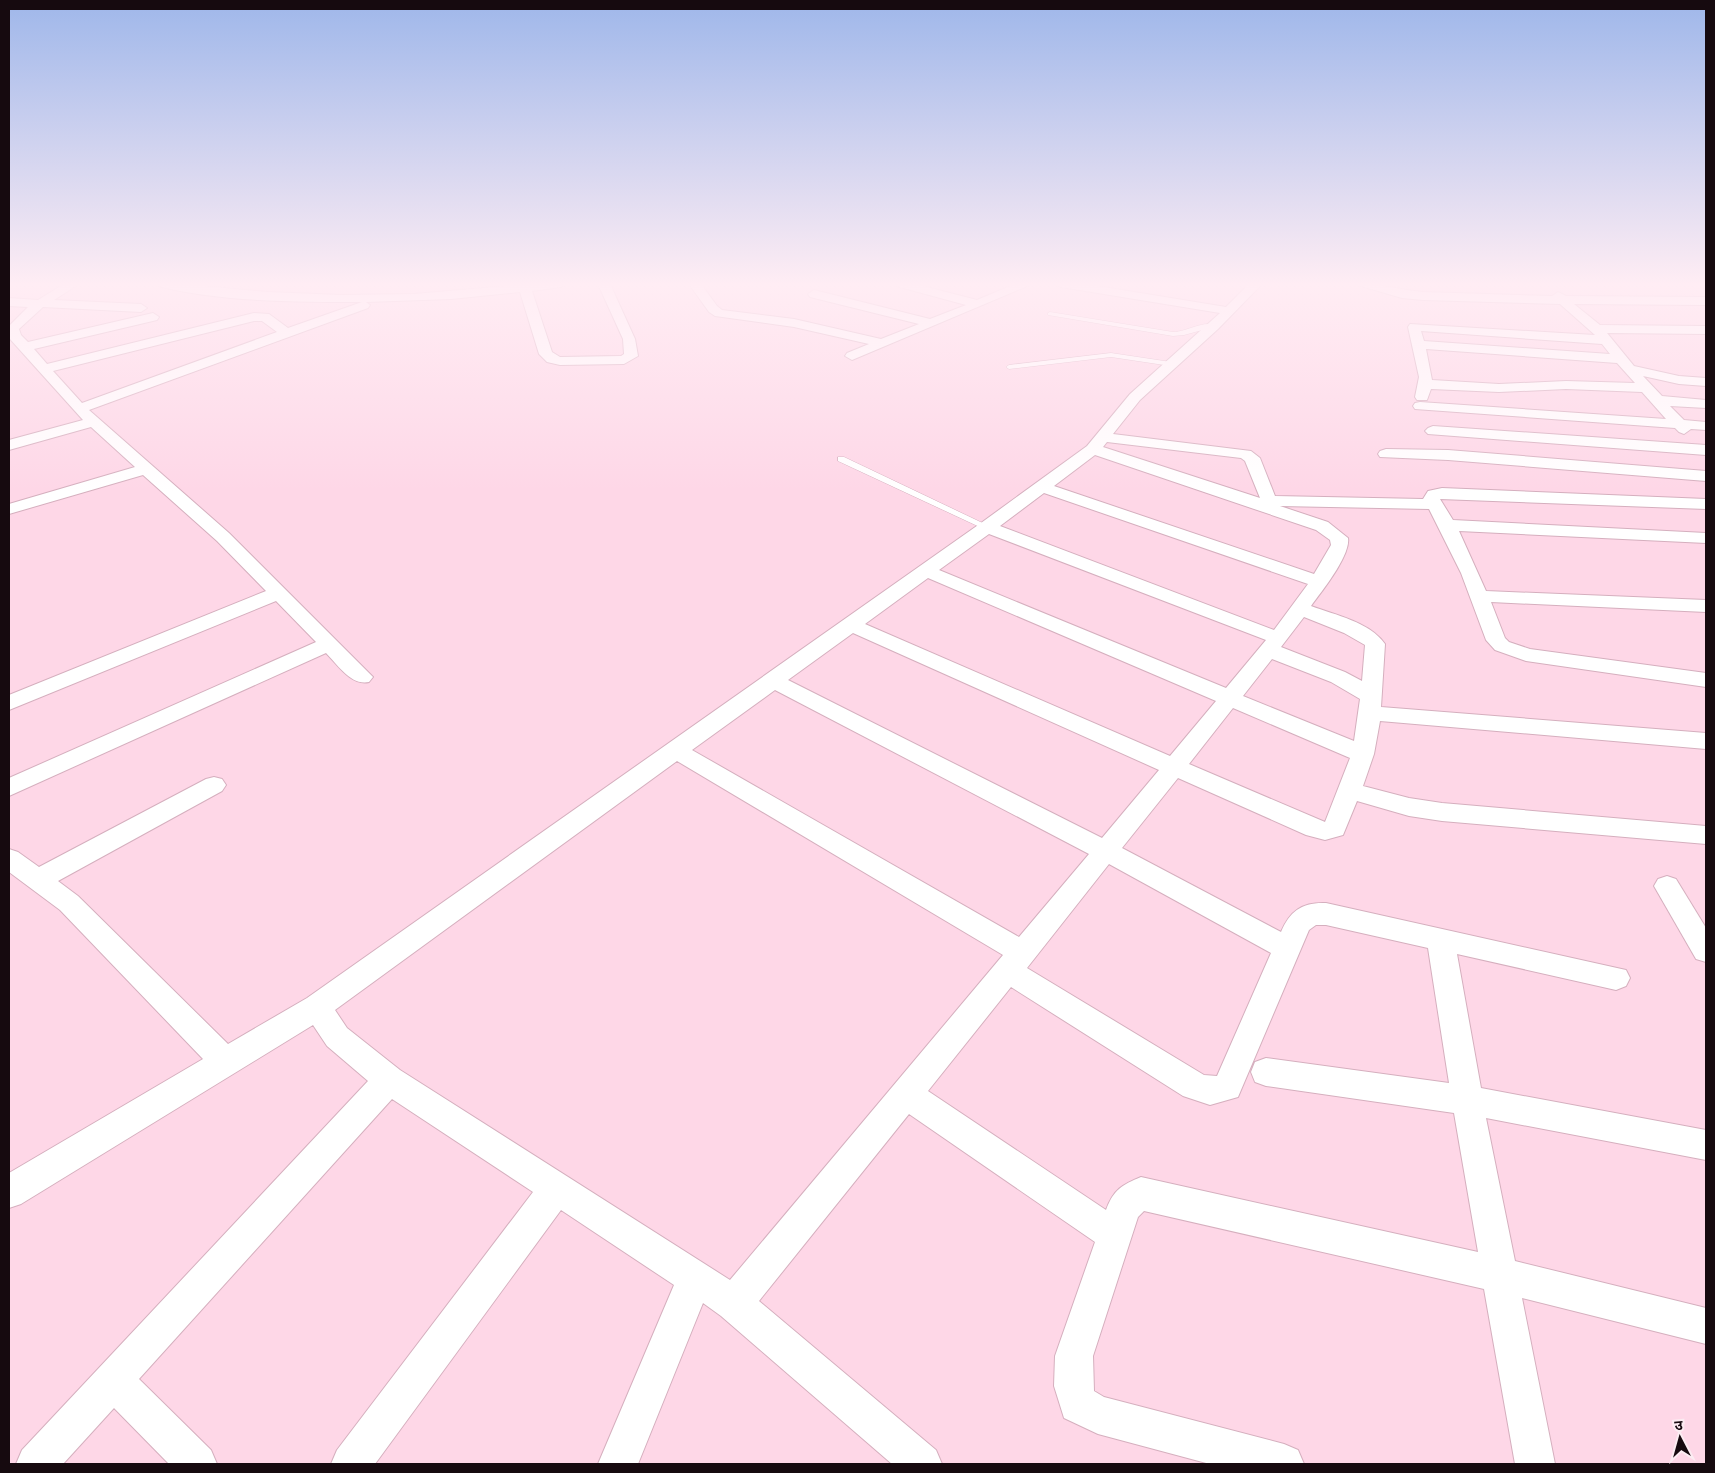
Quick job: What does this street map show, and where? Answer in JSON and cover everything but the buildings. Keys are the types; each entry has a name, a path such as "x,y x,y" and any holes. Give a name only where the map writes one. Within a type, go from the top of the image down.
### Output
{"street":[{"path":"29,353 79,409 224,537 362,677"},
{"path":"43,368 107,353"},
{"path":"79,409 232,353"},
{"path":"546,353 552,359 560,361 624,360 631,356 631,353"},
{"path":"852,356 859,353"},
{"path":"9,1192 317,1007 1042,487 1098,443 1134,397 1184,353"},
{"path":"1420,353 1426,377 1420,406 1448,455"},
{"path":"1502,353 1625,364 1672,379 1706,382"},
{"path":"1616,353 1645,388 1705,451"},
{"path":"1425,384 1499,388 1559,385 1645,388"},
{"path":"1656,400 1706,404"},
{"path":"1420,406 1706,426"},
{"path":"9,445 93,422"},
{"path":"1433,431 1705,451"},
{"path":"734,1303 1106,851 1273,644 1319,582 1340,545 1339,538 1322,526 1098,443"},
{"path":"1098,443 1245,454 1252,458 1262,503"},
{"path":"1386,454 1448,455 1706,476"},
{"path":"9,509 146,469"},
{"path":"1042,487 1319,582"},
{"path":"1706,504 1442,493 1431,498 1447,526 1479,596 1496,640 1502,646 1526,655 1706,680"},
{"path":"1262,503 1434,504"},
{"path":"1447,526 1706,538"},
{"path":"987,527 1273,644 1338,677 1371,705 1706,741"},
{"path":"926,571 1363,754"},
{"path":"9,703 279,593"},
{"path":"1479,596 1706,606"},
{"path":"851,625 1315,829 1326,831 1334,829 1363,754 1371,705 1376,644 1361,632 1299,608"},
{"path":"9,788 329,644"},
{"path":"772,680 1106,851 1287,948"},
{"path":"675,750 1014,961 1194,1086 1206,1091 1215,1092 1227,1087 1298,923 1307,915 1314,913 1326,914 1616,978"},
{"path":"38,880 214,785"},
{"path":"1350,791 1409,807 1442,812 1706,835"},
{"path":"9,859 69,903 226,1062"},
{"path":"1667,886 1706,951"},
{"path":"1441,940 1467,1100 1535,1464"},
{"path":"317,1007 338,1037 389,1080 734,1303 922,1464"},
{"path":"1266,1072 1467,1100 1706,1145"},
{"path":"36,1464 389,1080"},
{"path":"906,1094 1114,1235"},
{"path":"351,1464 556,1189"},
{"path":"1284,1464 1098,1415 1078,1404 1073,1386 1074,1356 1124,1207 1141,1194 1500,1275 1706,1326"},
{"path":"618,1464 695,1278"},
{"path":"113,1380 197,1464"}],"lane":[{"path":"1009,367 1111,355 1172,364"},
{"path":"841,459 987,527"}]}
